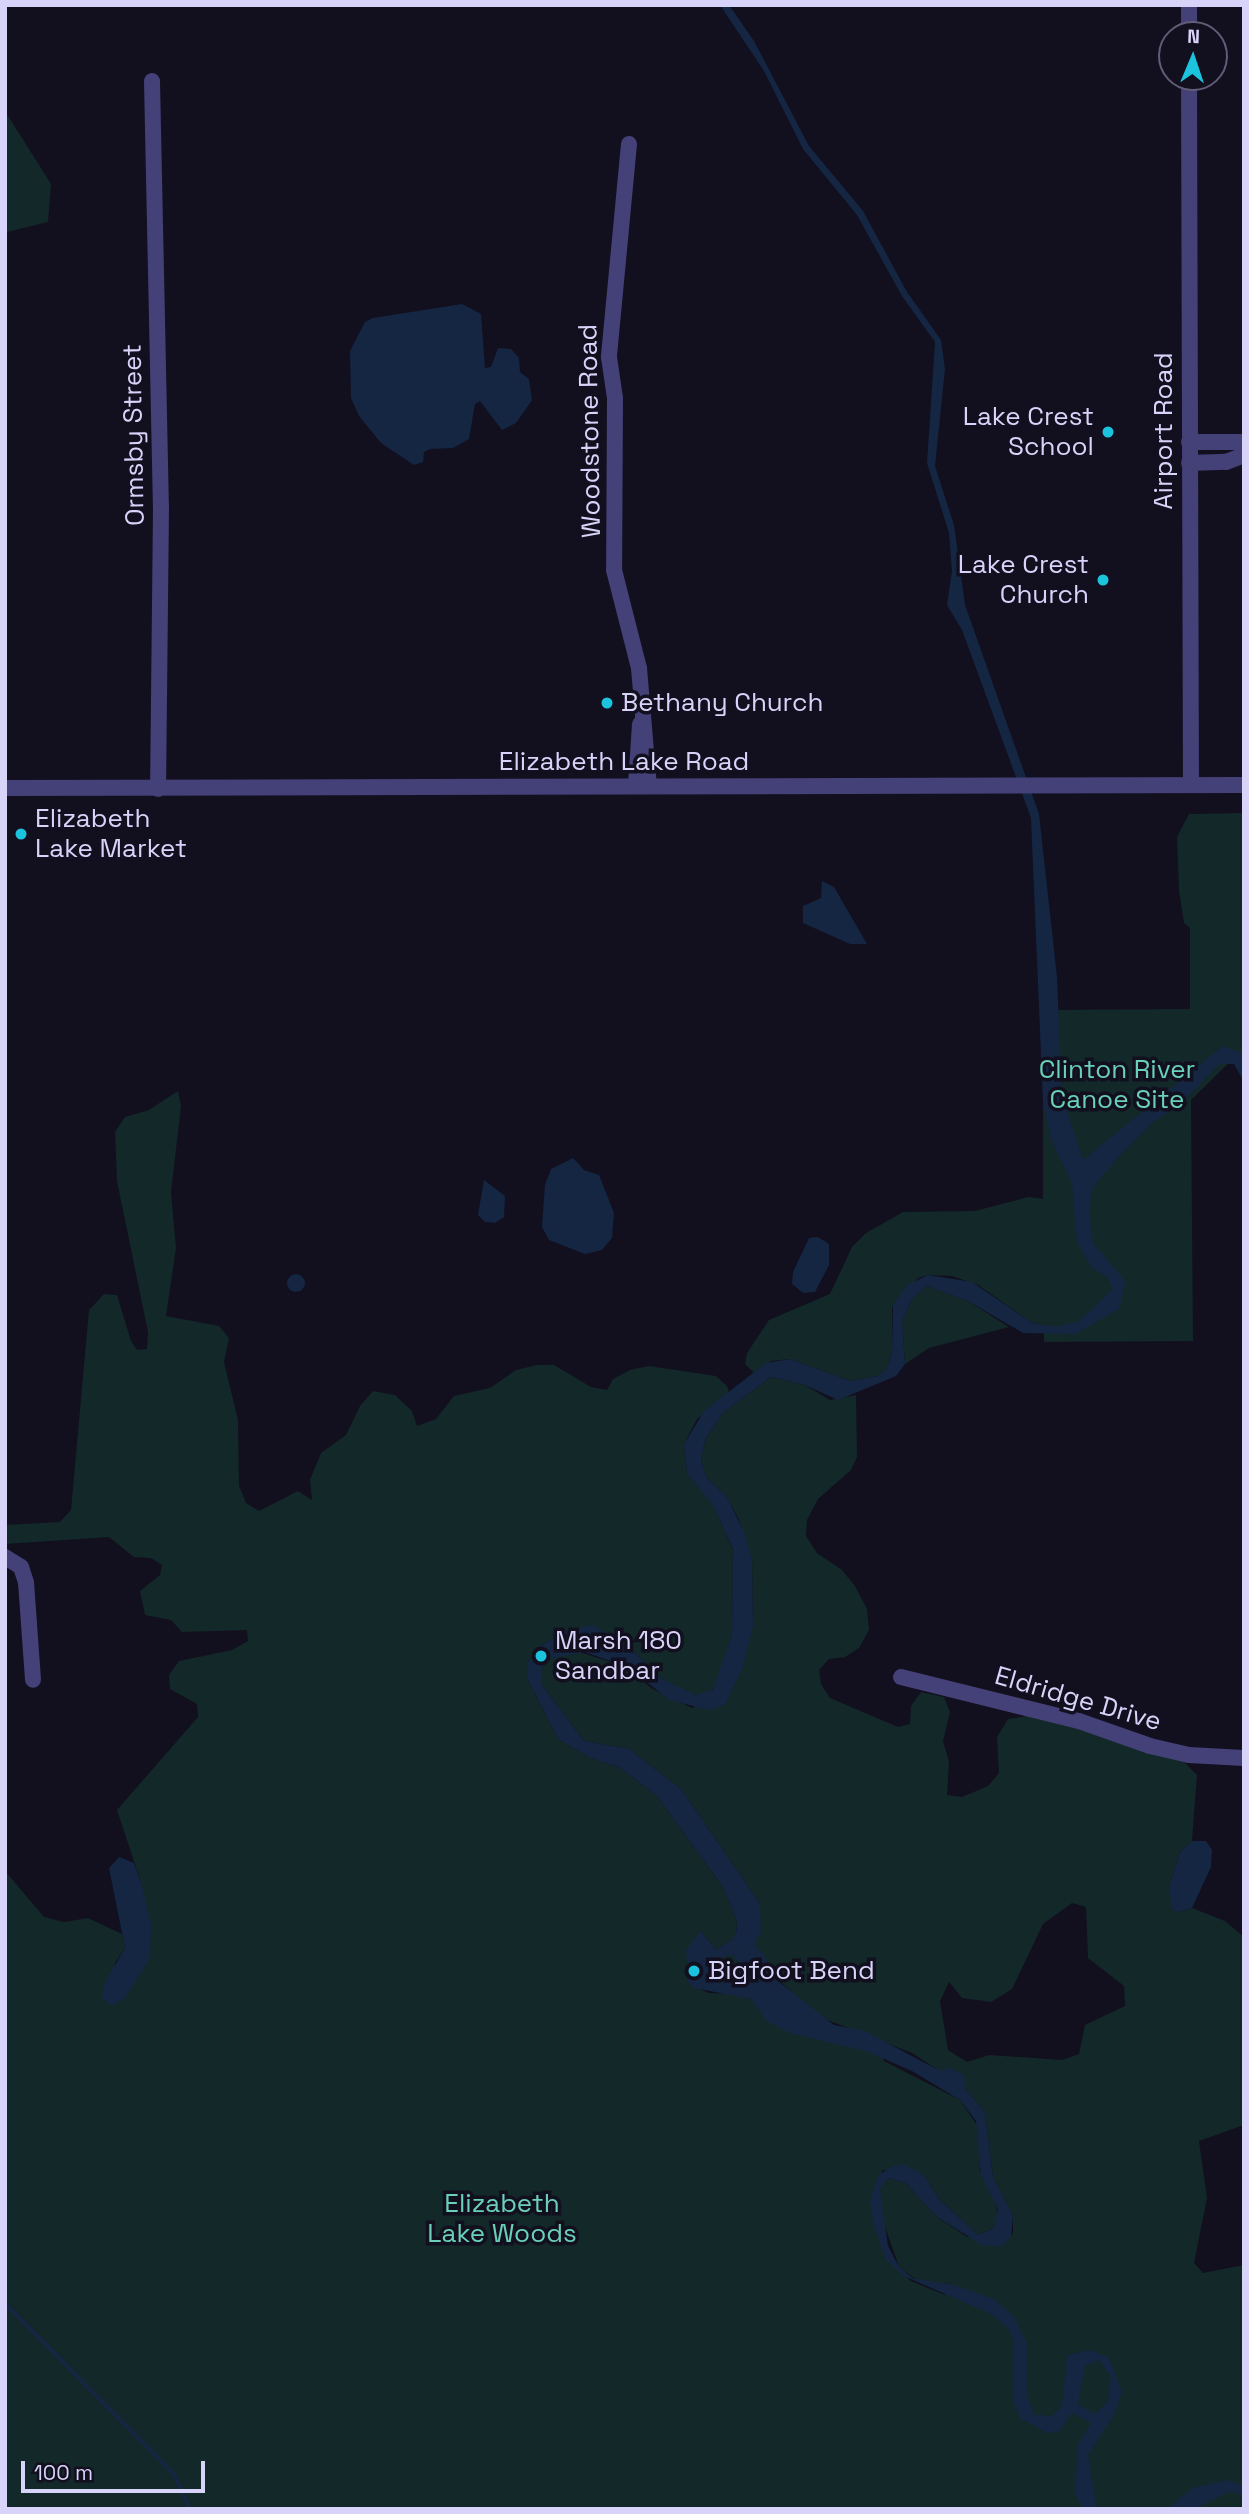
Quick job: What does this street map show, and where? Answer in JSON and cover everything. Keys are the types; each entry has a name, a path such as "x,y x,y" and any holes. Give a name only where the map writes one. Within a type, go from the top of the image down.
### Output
{"street":[{"name":"Ormsby Street","path":"152,80 161,508 158,789"},
{"name":"Airport Road","path":"1189,91 1191,785"},
{"name":"Woodstone Road","path":"629,144 609,357 615,398 614,570 635,642 642,715 635,748 643,786"},
{"path":"1189,442 1244,442"},
{"path":"1189,463 1226,462 1244,455"},
{"name":"Elizabeth Lake Road","path":"5,788 1244,785"},
{"path":"5,1557 20,1567 26,1582 33,1680"},
{"name":"Eldridge Drive","path":"901,1677 1079,1721 1150,1746 1189,1755 1244,1758"}],"green space":[{"path":"5,111 51,184 48,222 7,232"},
{"name":"Clinton River Canoe Site","path":"1244,813 1244,1062 1235,1057 1191,1100 1193,1341 1044,1342 1044,1325 1032,1323 978,1285 952,1276 928,1275 918,1278 892,1308 892,1352 887,1369 878,1376 850,1381 790,1359 771,1361 755,1374 745,1364 747,1353 769,1320 830,1294 852,1247 866,1233 903,1212 975,1211 1028,1197 1043,1199 1043,1010 1190,1009 1190,928 1184,923 1179,891 1177,837 1189,814"},
{"name":"Elizabeth Lake Woods","path":"178,1091 181,1106 171,1192 176,1248 166,1316 219,1326 229,1338 224,1362 238,1420 239,1486 246,1503 259,1511 298,1491 312,1500 310,1480 321,1453 346,1435 360,1406 373,1391 395,1395 412,1411 417,1426 436,1419 454,1396 490,1388 516,1370 537,1365 554,1365 591,1387 607,1390 613,1379 630,1370 649,1366 716,1376 727,1386 729,1393 697,1419 684,1444 687,1473 714,1506 733,1550 732,1634 716,1687 704,1696 692,1694 662,1679 630,1648 570,1629 540,1646 528,1662 528,1680 558,1739 591,1758 619,1767 657,1796 723,1887 737,1921 736,1937 716,1950 701,1931 687,1952 688,1982 708,1993 737,1994 880,2050 884,2061 960,2100 979,2128 980,2171 996,2202 998,2218 994,2228 978,2235 939,2199 924,2175 882,2170 882,2186 888,2178 906,2183 937,2217 967,2237 1011,2236 1013,2231 1013,2216 993,2177 985,2113 965,2088 912,2053 820,2017 765,1968 755,1964 716,1977 709,1974 717,1958 744,1951 760,1934 760,1904 682,1790 629,1749 584,1741 541,1684 541,1669 547,1659 579,1652 627,1667 651,1688 692,1708 738,1676 753,1626 752,1560 739,1520 727,1497 706,1477 701,1460 705,1440 723,1413 771,1377 805,1385 830,1400 856,1395 857,1457 851,1470 818,1499 807,1520 806,1536 817,1553 842,1570 855,1586 867,1609 869,1630 859,1648 845,1657 829,1659 819,1670 821,1684 830,1698 898,1727 910,1724 911,1706 921,1692 944,1697 950,1712 943,1741 949,1761 947,1795 962,1797 988,1786 999,1773 997,1737 1008,1719 1027,1716 1057,1720 1183,1761 1197,1775 1192,1841 1180,1852 1169,1887 1178,1912 1192,1908 1225,1921 1244,1937 1244,2125 1199,2141 1207,2198 1194,2263 1203,2273 1244,2265 1244,2509 5,2509 5,1871 44,1917 64,1922 88,1918 122,1934 125,1948 115,1963 125,1998 141,1882 117,1810 198,1717 197,1704 170,1689 169,1675 179,1661 232,1650 248,1641 247,1630 182,1632 171,1620 145,1615 140,1591 160,1575 162,1565 151,1558 134,1557 109,1537 5,1544 5,1525 60,1522 71,1510 89,1310 104,1294 117,1295 131,1341 137,1350 147,1349 148,1332 117,1181 115,1132 125,1117 149,1110","holes":["1072,1903 1086,1907 1088,1958 1124,1986 1125,2006 1085,2025 1079,2054 1062,2060 989,2055 967,2062 948,2050 940,2001 949,1982 962,1998 991,2002 1012,1989 1043,1924","882,2218 899,2267 918,2281 950,2284 945,2295 911,2281 884,2256"]},
{"path":"927,1286 968,1301 1009,1327 929,1348 905,1364 902,1322 912,1299"}],"water":[{"path":"720,5 729,5 754,41 809,146 863,211 907,292 941,340 945,369 935,466 954,525 965,605 1039,814 1057,977 1062,1097 1083,1160 1223,1046 1244,1054 1244,1082 1234,1064 1219,1064 1180,1105 1153,1122 1093,1187 1089,1209 1093,1243 1126,1282 1119,1309 1075,1334 1023,1333 968,1301 927,1286 912,1299 902,1322 905,1364 896,1376 838,1400 805,1385 771,1377 723,1413 705,1440 701,1460 706,1477 727,1497 745,1534 752,1560 753,1626 743,1667 725,1705 709,1710 670,1700 627,1667 585,1652 547,1659 541,1669 541,1684 584,1741 629,1749 682,1790 760,1904 761,1934 744,1951 717,1959 709,1974 716,1977 755,1963 834,2025 865,2031 940,2071 950,2068 964,2075 965,2088 985,2113 993,2177 1013,2216 1011,2236 1002,2246 982,2245 937,2217 906,2183 888,2178 880,2190 888,2246 899,2267 914,2279 950,2284 994,2299 1014,2317 1027,2343 1027,2395 1034,2415 1052,2416 1062,2406 1067,2355 1090,2350 1109,2358 1122,2392 1114,2415 1088,2455 1097,2509 1083,2509 1075,2494 1078,2444 1091,2423 1072,2413 1058,2432 1047,2433 1020,2418 1013,2402 1014,2342 1008,2328 991,2314 904,2276 885,2259 873,2222 870,2201 878,2175 895,2165 905,2165 924,2175 939,2199 978,2235 994,2228 998,2209 981,2176 976,2121 960,2100 912,2071 866,2051 789,2033 767,2021 751,1999 694,1988 688,1982 686,1950 701,1931 716,1950 736,1937 737,1921 723,1887 657,1796 619,1767 591,1758 558,1739 528,1680 528,1662 540,1646 570,1629 593,1625 630,1648 662,1679 696,1695 713,1690 732,1634 733,1549 714,1507 687,1473 684,1444 704,1411 766,1363 790,1359 850,1381 878,1376 887,1369 892,1352 893,1305 907,1285 928,1275 972,1282 1032,1323 1056,1327 1078,1322 1113,1289 1107,1277 1092,1268 1077,1243 1072,1183 1051,1140 1043,1102 1031,818 962,630 947,605 952,571 949,533 927,463 935,342 902,296 857,215 803,149 764,71","holes":["1099,2360 1111,2377 1108,2401 1095,2414 1078,2404 1085,2366"]},
{"path":"462,304 481,314 485,368 491,367 498,348 511,349 519,358 520,372 529,379 532,400 516,423 502,430 480,401 475,404 469,439 453,448 430,449 424,452 423,462 414,465 381,443 359,416 351,398 350,351 365,322 373,318"},
{"path":"822,881 834,887 867,944 850,944 803,923 803,906 821,898"},
{"path":"573,1158 584,1170 599,1175 614,1213 612,1238 602,1250 585,1254 549,1240 542,1227 545,1185 551,1169"},
{"path":"484,1180 505,1196 504,1217 495,1223 485,1222 478,1215"},
{"path":"818,1237 829,1244 829,1265 815,1292 803,1293 792,1284 793,1272 809,1238"},
{"path":"296,1274 304,1279 305,1283 300,1291 296,1292 288,1287 287,1283 292,1275"},
{"path":"1192,1841 1206,1841 1212,1850 1211,1867 1192,1908 1178,1912 1172,1910 1169,1887 1180,1852"},
{"path":"119,1857 134,1863 141,1882 151,1924 150,1958 125,1998 112,2006 102,1998 104,1984 125,1948 109,1868"},
{"path":"1227,2480 1244,2486 1244,2494 1228,2492 1194,2509 1166,2509 1193,2488"}],"waterway":[{"path":"744,1940 744,1951 755,1963 763,1992"},
{"path":"5,2303 175,2475 190,2509"}],"place":[{"name":"Lake Crest School","path":"1108,432"},
{"name":"Lake Crest Church","path":"1103,580"},
{"name":"Bethany Church","path":"607,703"},
{"name":"Elizabeth Lake Market","path":"21,834"},
{"name":"Marsh 180 Sandbar","path":"541,1656"},
{"name":"Bigfoot Bend","path":"694,1971"}]}
